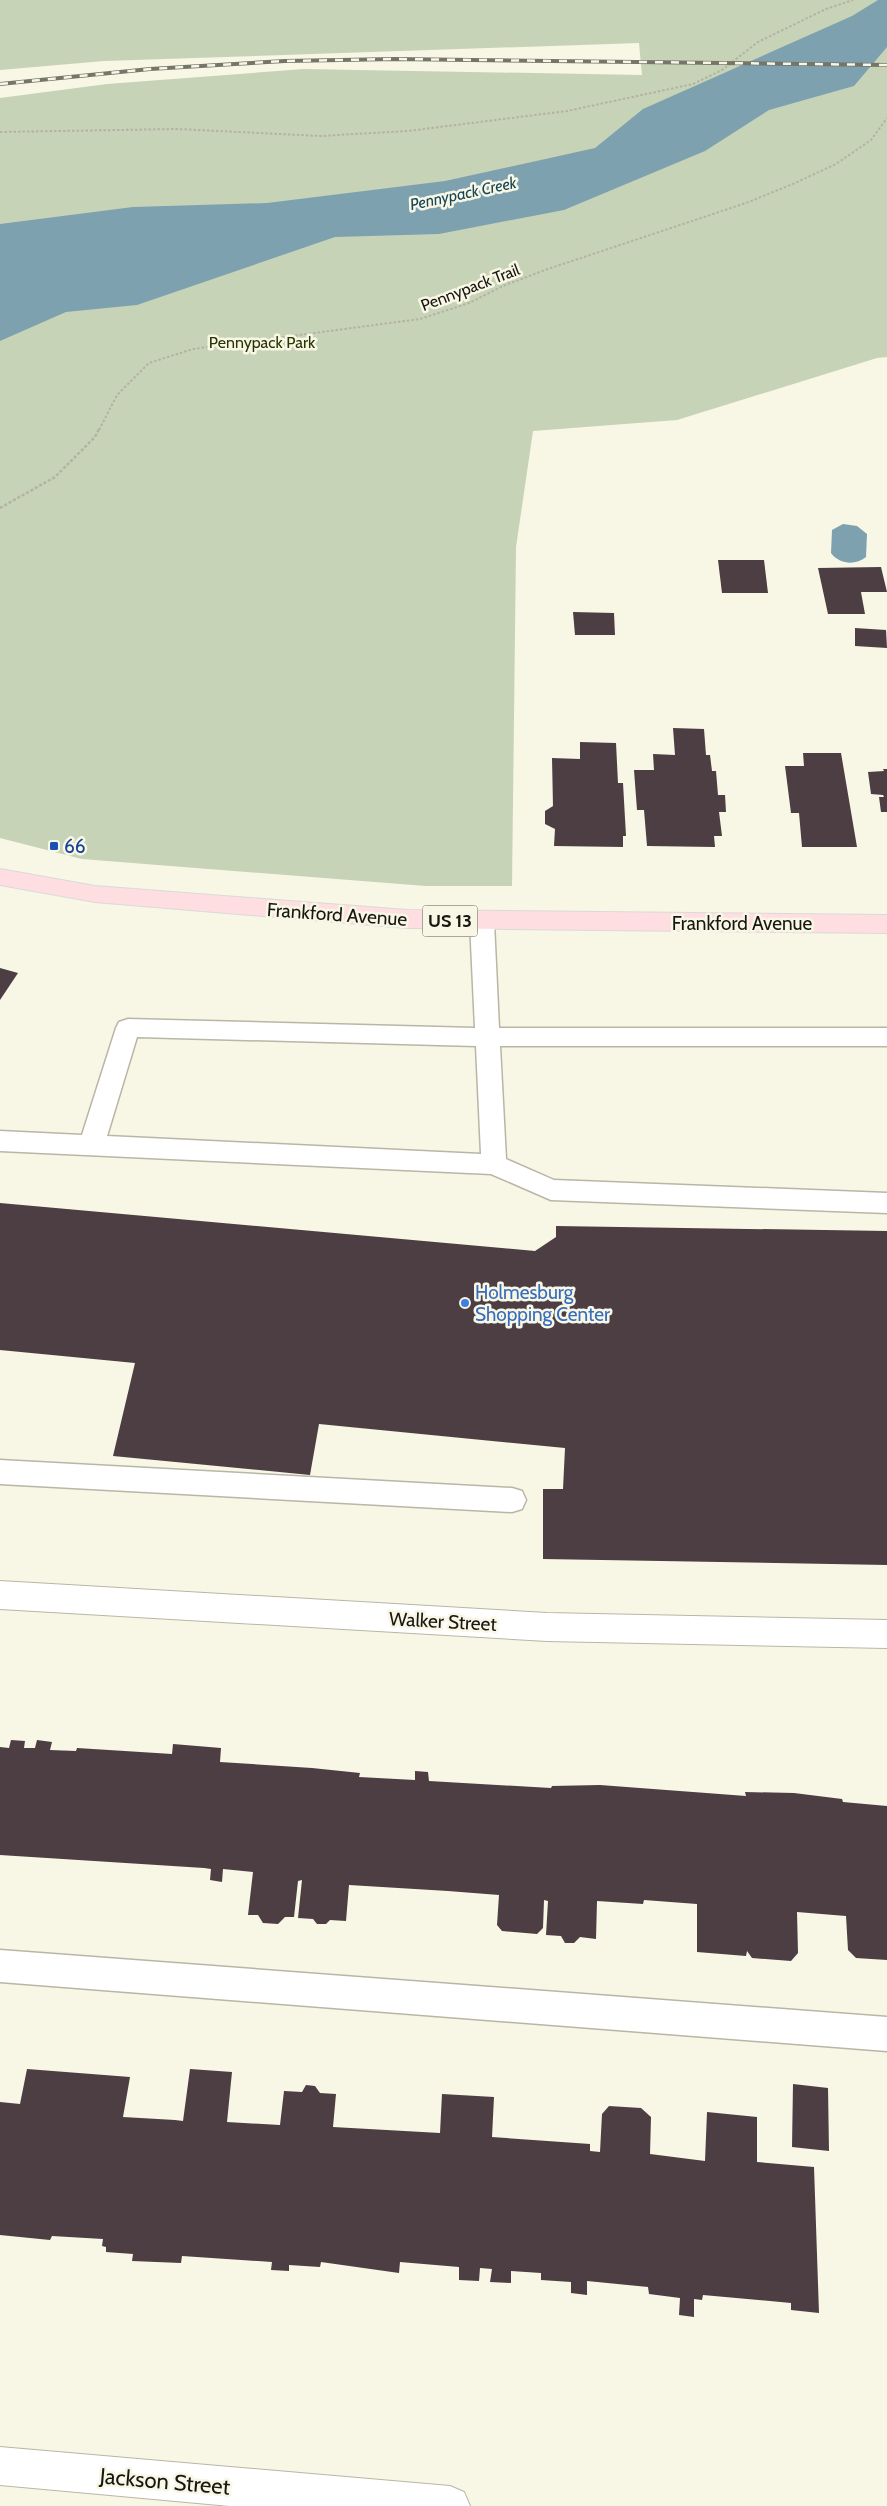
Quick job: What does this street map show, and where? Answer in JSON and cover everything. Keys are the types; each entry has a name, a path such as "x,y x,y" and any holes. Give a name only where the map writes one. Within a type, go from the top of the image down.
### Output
{"main road":[{"name":"Frankford Avenue","path":"0,877 41,886 95,894 334,915 482,922 887,924"}],"street":[{"name":"Walker Street","path":"0,1595 546,1627 887,1634"},
{"name":"Jackson Street","path":"0,2466 347,2501 450,2506"}],"lane":[{"path":"482,922 494,1164"},
{"path":"92,1146 128,1028 488,1037 887,1037"},
{"path":"0,1141 494,1164 551,1190 887,1203"},
{"path":"0,1472 512,1500"},
{"path":"0,1966 887,2034"}],"path":[{"path":"0,132 178,129 320,136 408,131 567,112 693,84 722,70 758,42 826,9 853,0"},
{"name":"Pennypack Trail","path":"0,508 55,477 95,437 116,395 149,363 193,350 428,316 469,302 503,286 545,270 746,203 795,183 836,164 871,140 887,118"}],"green space":[{"name":"Pennypack Park","path":"0,0 887,0 887,357 877,358 677,420 533,431 516,547 512,886 426,886 82,859 0,838 0,98 107,84 304,69 642,75 639,43 104,61 0,70"}],"water":[{"name":"Pennypack Creek","path":"878,0 887,0 887,47 854,86 769,110 705,151 564,210 439,234 335,237 137,305 66,312 0,341 0,224 133,207 267,203 445,181 595,148 643,109 852,16"},
{"path":"843,524 857,526 867,534 866,557 862,560 852,563 838,560 831,553 832,530"}],"building":[{"path":"718,560 764,560 768,593 722,593"},
{"path":"881,567 887,592 861,592 865,614 828,614 818,568"},
{"path":"573,612 614,613 615,635 575,635"},
{"path":"855,628 886,630 887,648 855,646"},
{"path":"673,728 704,729 706,755 710,755 712,771 716,771 718,795 725,795 726,812 719,812 722,836 714,836 715,847 647,846 644,810 637,810 634,770 654,770 653,754 675,755"},
{"path":"580,742 616,743 618,783 623,783 626,836 623,836 623,847 554,846 555,829 545,824 545,811 553,806 552,758 580,759"},
{"path":"803,753 841,753 857,847 802,847 799,813 791,813 785,766 804,766"},
{"path":"883,769 887,769 887,812 881,812 879,797 884,797 883,795 871,794 868,772 884,771"},
{"path":"0,968 18,973 0,1000"},
{"path":"0,1203 535,1251 556,1237 556,1226 887,1231 887,1565 543,1559 543,1489 563,1489 565,1448 319,1424 310,1475 113,1456 135,1363 0,1350"},
{"path":"11,1740 25,1741 24,1748 35,1748 37,1740 52,1742 50,1750 76,1751 77,1748 172,1754 173,1744 221,1748 220,1762 360,1773 359,1777 415,1780 415,1771 428,1772 429,1781 551,1788 552,1786 600,1785 746,1796 745,1792 794,1793 842,1799 843,1802 887,1806 887,1960 856,1958 848,1950 846,1916 797,1912 798,1953 791,1961 752,1958 747,1951 746,1956 697,1952 697,1904 644,1900 643,1904 597,1901 596,1939 580,1937 574,1943 565,1943 561,1936 546,1935 548,1901 544,1900 543,1928 537,1934 502,1931 497,1925 499,1895 448,1891 349,1885 346,1921 330,1920 326,1924 317,1924 313,1919 298,1918 302,1880 298,1881 294,1917 285,1917 278,1924 263,1923 258,1915 248,1915 253,1872 223,1869 222,1882 210,1880 211,1869 204,1868 0,1855 0,1747 9,1748"},
{"path":"27,2069 130,2077 123,2117 183,2121 190,2069 232,2072 227,2122 280,2125 284,2091 302,2092 306,2085 315,2086 320,2093 336,2094 333,2127 440,2133 442,2094 494,2097 492,2137 590,2144 590,2151 600,2152 602,2114 609,2106 641,2108 651,2117 650,2154 705,2161 707,2112 757,2117 757,2162 814,2167 819,2313 791,2310 791,2303 703,2295 702,2300 694,2299 694,2317 679,2315 680,2298 649,2294 648,2287 587,2281 587,2295 571,2293 571,2282 541,2280 541,2273 511,2271 511,2283 490,2282 492,2269 480,2268 479,2281 459,2280 459,2267 400,2262 399,2273 321,2262 320,2267 289,2265 289,2271 271,2270 272,2262 182,2256 181,2263 132,2261 133,2254 106,2252 106,2247 102,2246 103,2239 52,2236 50,2240 0,2235 0,2102 20,2104"},
{"path":"793,2084 828,2088 829,2151 792,2147"}],"railway":[{"path":"0,84 150,69 285,61 395,59 887,65"}],"place":[{"name":"66","path":"54,846"},
{"name":"Holmesburg Shopping Center","path":"465,1303"}]}
